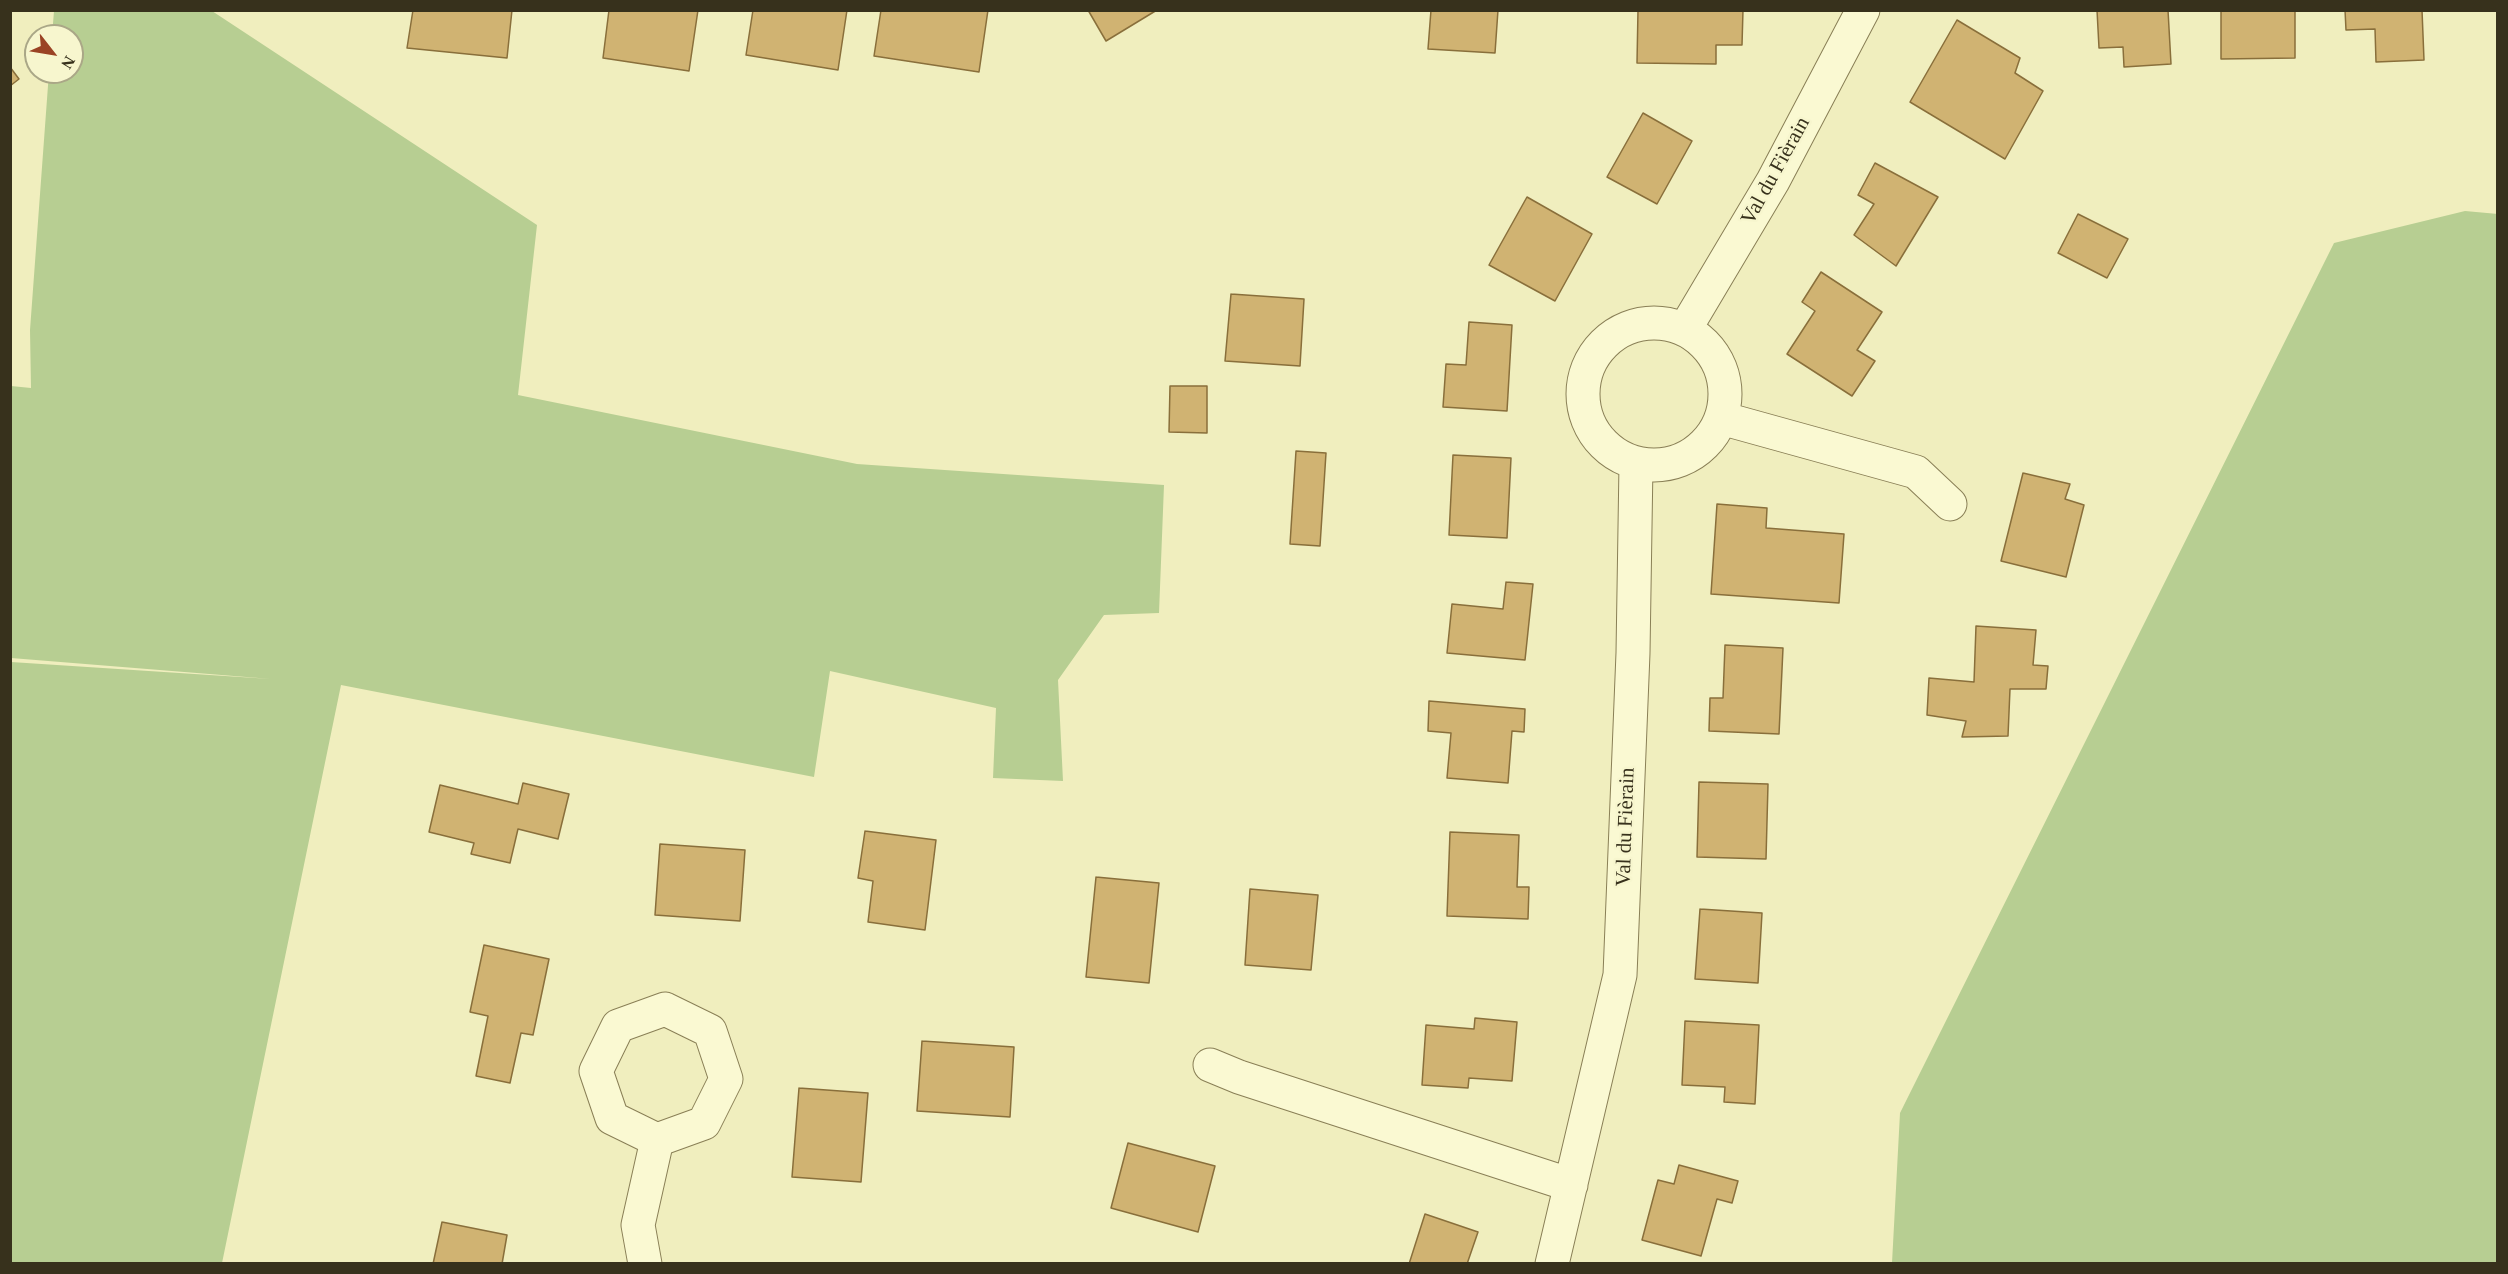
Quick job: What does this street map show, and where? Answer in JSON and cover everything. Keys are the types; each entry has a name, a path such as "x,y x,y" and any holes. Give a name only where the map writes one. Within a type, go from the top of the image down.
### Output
{"street":[{"name":"Val du Fièrain","path":"1685,329 1773,181 1863,10"},
{"path":"1652,322 1685,329 1705,344 1720,366 1725,392 1721,418 1710,439 1687,457 1661,466 1636,464 1606,448 1599,439 1586,420 1581,386 1593,354 1618,331 1652,322"},
{"path":"1721,418 1916,472 1950,504"},
{"name":"Val du Fièrain","path":"1552,1263 1620,975 1633,653 1636,464"},
{"path":"1210,1065 1239,1077 1571,1185"},
{"path":"645,1263 638,1225 657,1140"}],"green space":[{"path":"54,11 212,11 537,225 518,395 857,464 1164,485 1159,613 1104,615 1058,680 1063,781 993,778 996,708 830,671 814,777 341,685 222,1263 11,1263 11,662 271,679 11,658 11,386 31,388 30,330 48,84 84,84 84,24 53,24"},
{"path":"2465,211 2498,214 2497,1263 1892,1263 1900,1113 2334,243"}],"building":[{"path":"413,10 512,10 507,58 407,48"},
{"path":"609,10 698,10 689,71 603,58"},
{"path":"753,10 847,10 838,70 746,55"},
{"path":"881,10 988,10 979,72 874,56"},
{"path":"1088,10 1157,10 1106,41"},
{"path":"1431,10 1498,10 1495,53 1428,49"},
{"path":"1638,10 1743,10 1742,45 1716,45 1716,64 1637,63"},
{"path":"2097,10 2168,10 2171,64 2124,67 2123,47 2099,48"},
{"path":"2221,10 2295,10 2295,58 2221,59"},
{"path":"2345,10 2422,10 2424,60 2376,62 2375,29 2346,30"},
{"path":"1957,20 2020,58 2015,73 2043,91 2005,159 1910,102"},
{"path":"10,67 19,79 10,86"},
{"path":"1643,113 1692,141 1657,204 1607,177"},
{"path":"1875,163 1938,197 1896,266 1854,235 1874,204 1858,195"},
{"path":"1527,197 1592,234 1555,301 1489,265"},
{"path":"2078,214 2128,239 2107,278 2058,253"},
{"path":"1821,272 1882,312 1857,350 1875,361 1852,396 1787,354 1815,311 1802,302"},
{"path":"1231,294 1304,299 1300,366 1225,361"},
{"path":"1469,322 1512,325 1507,411 1443,407 1446,364 1466,365"},
{"path":"1170,386 1207,386 1207,433 1169,432"},
{"path":"1296,451 1326,453 1320,546 1290,544"},
{"path":"1453,455 1511,458 1507,538 1449,535"},
{"path":"2023,473 2070,484 2065,499 2084,505 2066,577 2001,561"},
{"path":"1717,504 1767,508 1766,528 1844,534 1839,603 1711,594"},
{"path":"1506,582 1533,584 1525,660 1447,653 1452,604 1503,609"},
{"path":"1976,626 2036,630 2033,665 2048,666 2046,689 2010,689 2008,736 1962,737 1966,721 1927,715 1929,678 1974,682"},
{"path":"1725,645 1783,648 1779,734 1709,731 1710,698 1723,698"},
{"path":"1429,701 1525,709 1524,732 1512,731 1508,783 1447,778 1451,733 1428,731"},
{"path":"1699,782 1768,784 1766,859 1697,857"},
{"path":"523,783 569,794 558,839 518,829 510,863 471,854 474,843 429,832 440,785 518,804"},
{"path":"865,831 936,840 925,930 868,922 873,881 858,878"},
{"path":"1450,832 1519,835 1517,887 1529,887 1528,919 1447,916"},
{"path":"660,844 745,850 740,921 655,915"},
{"path":"1096,877 1159,883 1149,983 1086,977"},
{"path":"1250,889 1318,895 1311,970 1245,965"},
{"path":"1700,909 1762,913 1758,983 1695,979"},
{"path":"484,945 549,959 533,1035 521,1033 510,1083 476,1076 488,1016 470,1012"},
{"path":"1475,1018 1517,1022 1512,1081 1469,1078 1468,1088 1422,1085 1426,1025 1474,1029"},
{"path":"1685,1021 1759,1025 1755,1104 1724,1102 1725,1087 1682,1085"},
{"path":"922,1041 1014,1047 1010,1117 917,1111"},
{"path":"799,1088 868,1093 861,1182 792,1177"},
{"path":"1128,1143 1215,1166 1198,1232 1111,1208"},
{"path":"1679,1165 1738,1181 1732,1203 1717,1199 1701,1256 1642,1240 1658,1180 1674,1184"},
{"path":"1425,1214 1478,1232 1467,1264 1409,1264"},
{"path":"442,1222 507,1235 502,1264 433,1264"}]}
